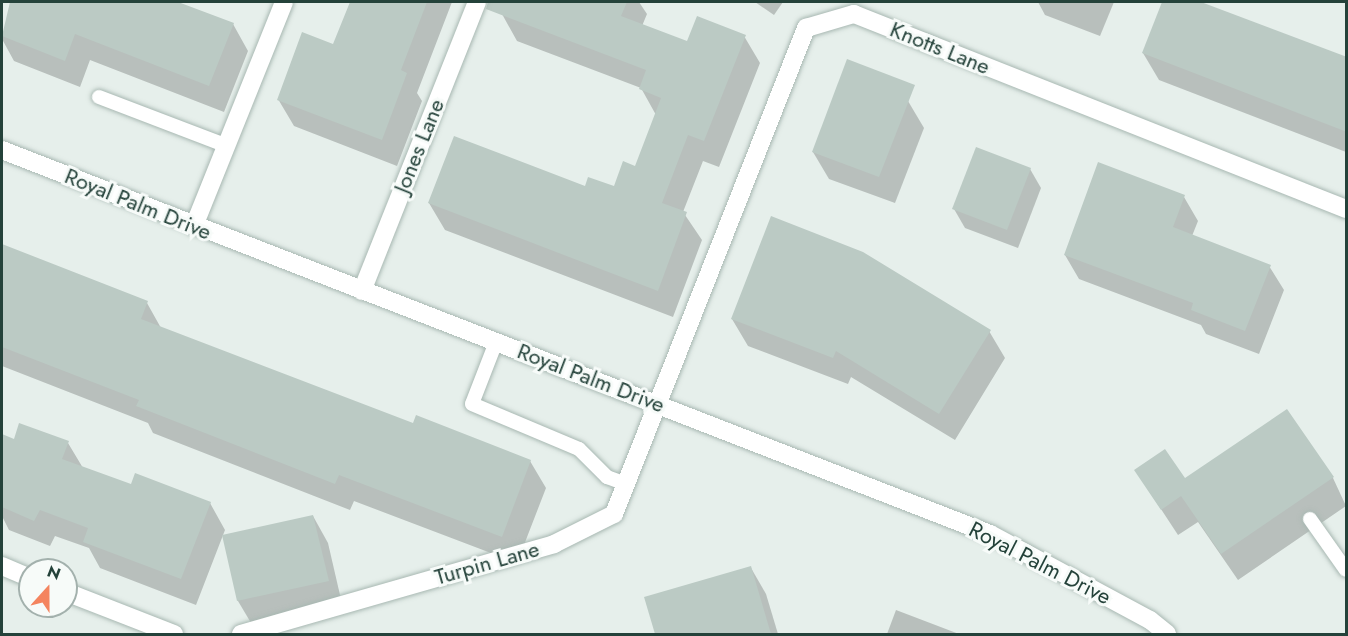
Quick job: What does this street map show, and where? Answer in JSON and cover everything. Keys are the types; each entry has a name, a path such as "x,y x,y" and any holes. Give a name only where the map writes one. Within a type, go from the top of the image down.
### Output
{"street":[{"path":"195,226 284,2"},
{"name":"Jones Lane","path":"362,291 477,2"},
{"name":"Knotts Lane","path":"658,403 806,28 854,14 1347,209"},
{"name":"Royal Palm Drive","path":"2,150 362,291 658,403 990,534 1150,620 1167,634"},
{"name":"Turpin Lane","path":"242,634 554,544 614,514 658,403"},
{"path":"2,566 18,573"},
{"path":"78,597 174,634"}],"lane":[{"path":"99,97 227,146"},
{"path":"496,342 472,404 579,449 607,477 626,484"},
{"path":"1310,519 1347,570"}],"building":[{"path":"10,2 178,2 234,23 209,86 75,34 65,61 2,36"},
{"path":"350,2 427,2 401,70 407,73 382,140 277,100 302,32 333,44"},
{"path":"488,2 627,2 621,16 687,41 697,16 746,35 704,141 688,135 662,203 687,212 658,291 428,203 454,136 585,186 588,177 614,186 623,161 635,166 661,98 639,89 646,70 486,9"},
{"path":"1162,2 1201,2 1347,57 1347,132 1142,53"},
{"path":"847,59 915,85 879,177 812,152"},
{"path":"976,147 1031,168 1007,230 952,209"},
{"path":"1098,162 1185,195 1173,227 1271,265 1245,331 1191,310 1193,303 1064,255"},
{"path":"771,216 863,252 991,330 939,414 836,351 833,358 731,319"},
{"path":"2,244 148,301 141,319 413,423 416,415 531,460 502,537 339,475 335,484 136,406 139,400 2,347"},
{"path":"1287,409 1334,477 1221,554 1181,496 1161,510 1134,470 1165,449 1185,478"},
{"path":"19,423 69,441 62,459 131,484 135,473 211,502 181,579 83,542 88,528 40,510 34,521 2,507 2,434 14,439"},
{"path":"313,515 329,581 237,601 222,535"},
{"path":"751,566 771,634 655,634 644,597"}]}
